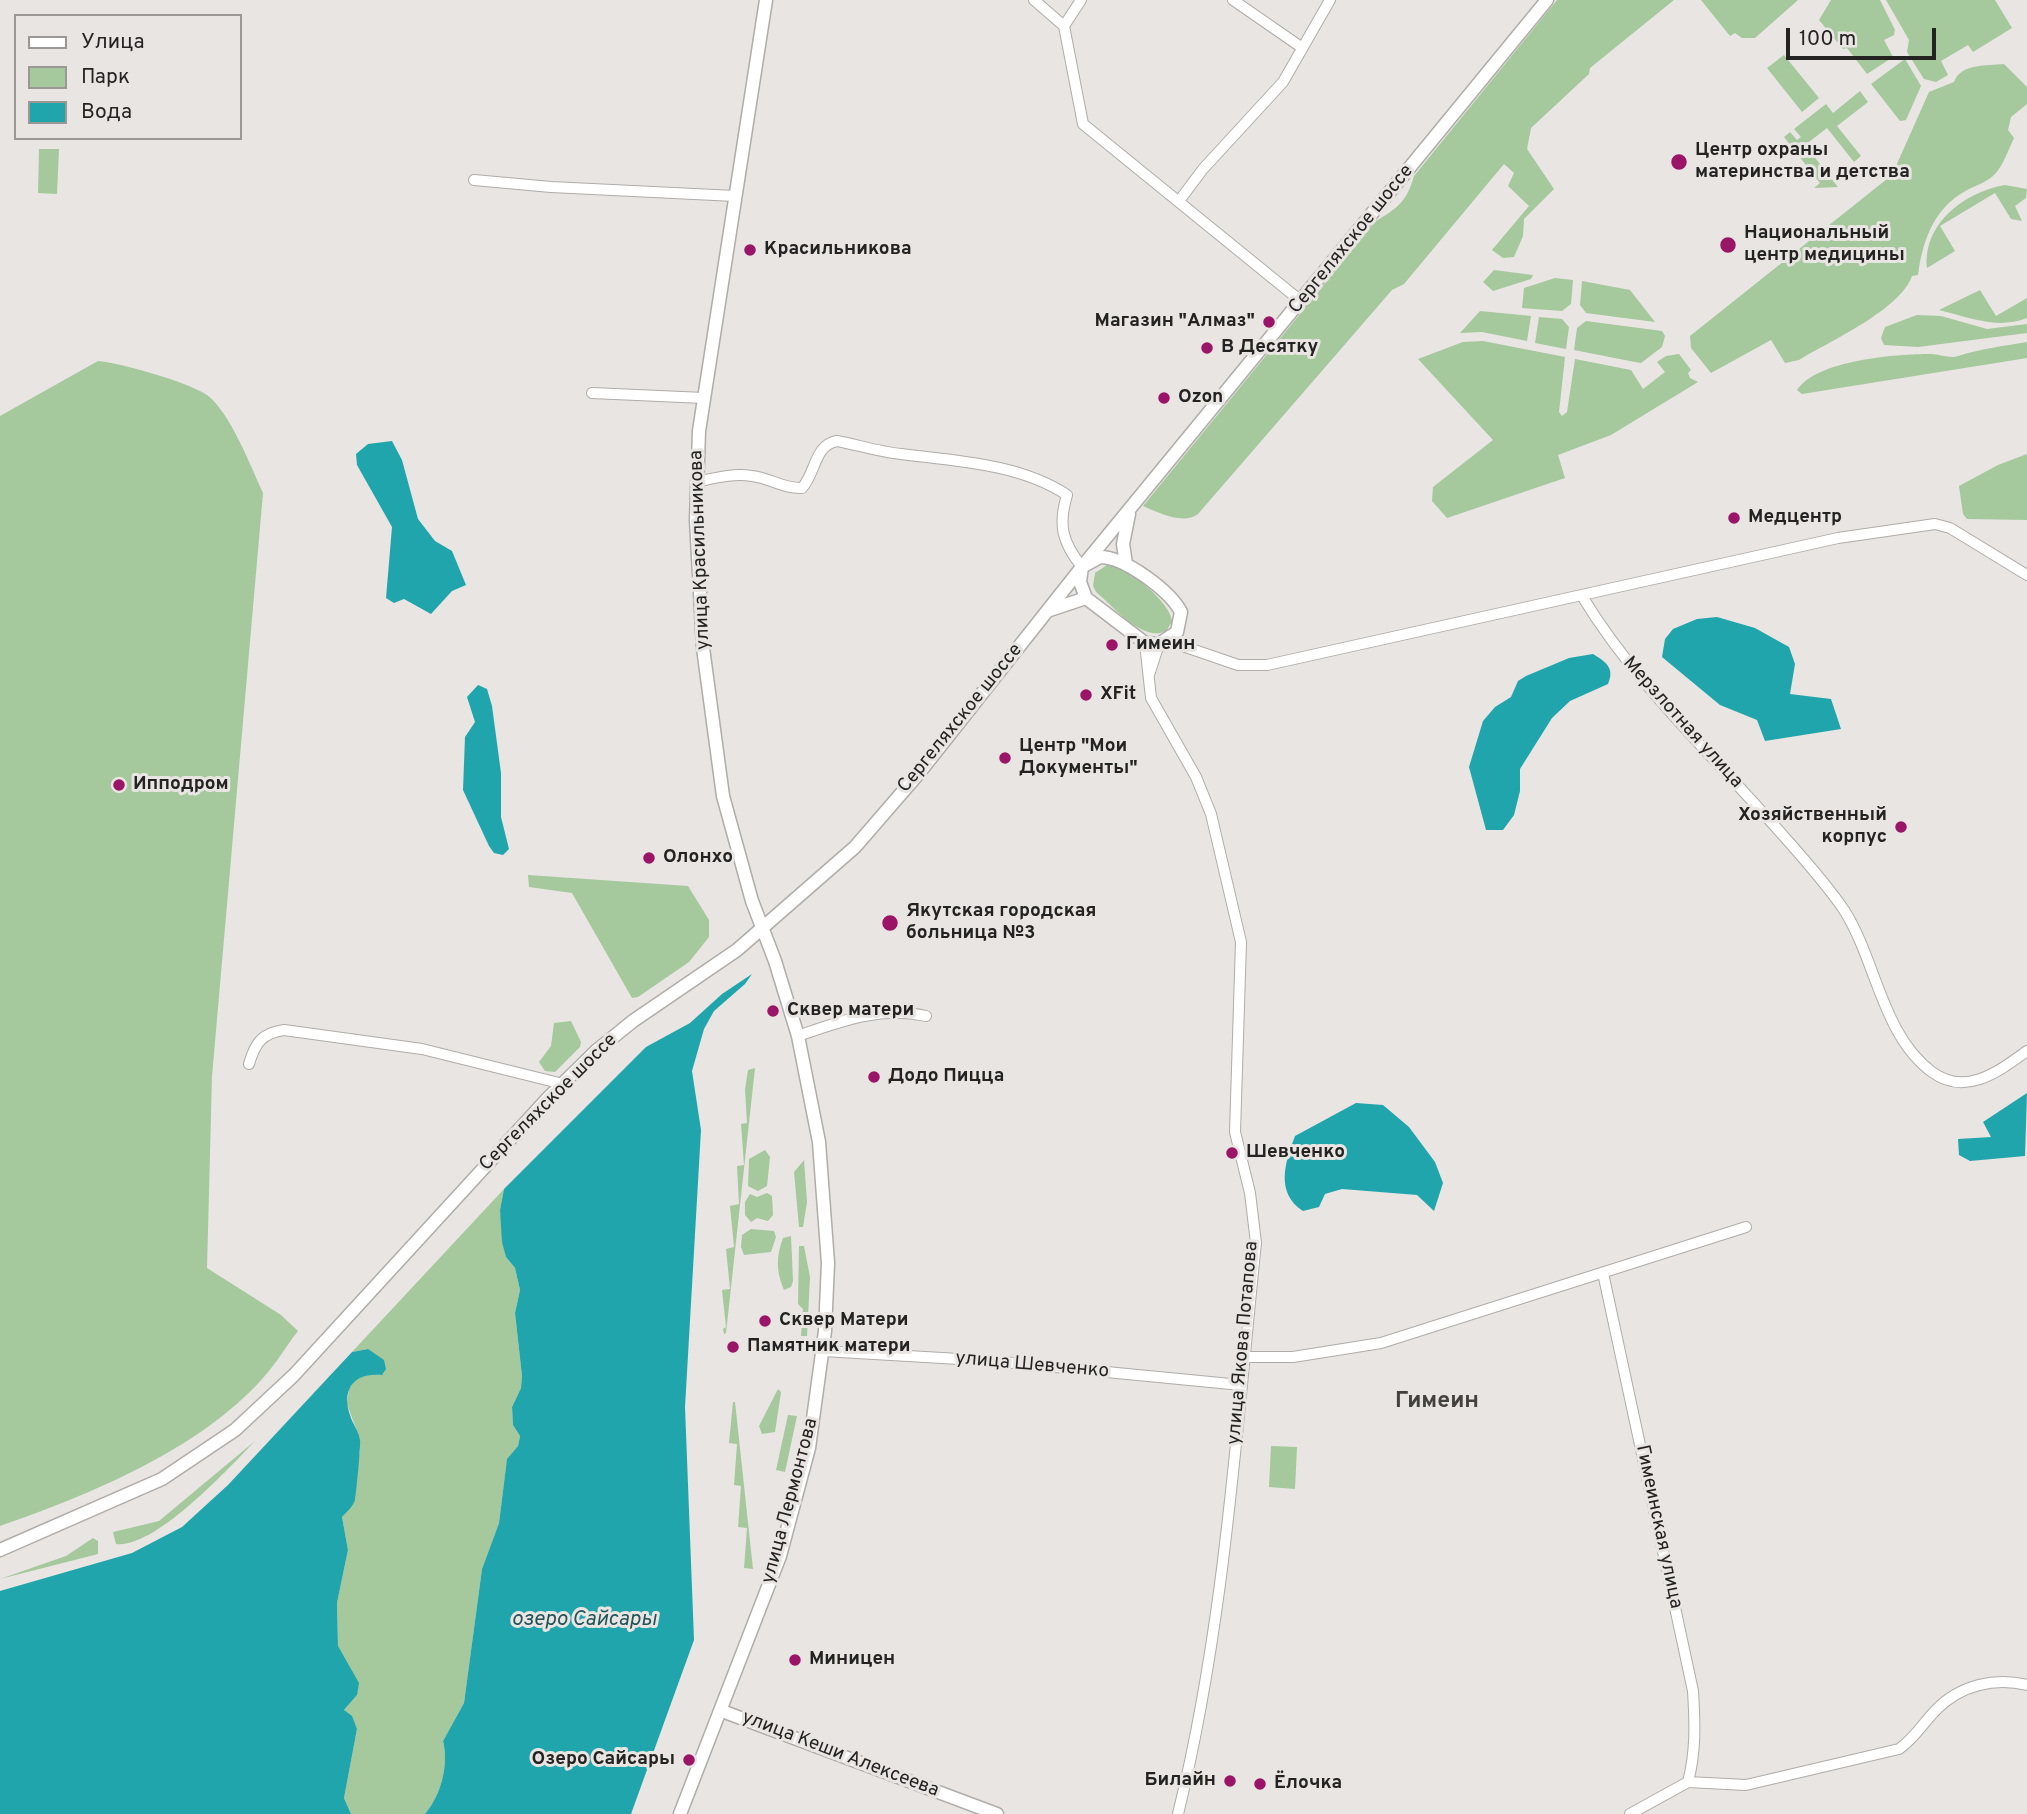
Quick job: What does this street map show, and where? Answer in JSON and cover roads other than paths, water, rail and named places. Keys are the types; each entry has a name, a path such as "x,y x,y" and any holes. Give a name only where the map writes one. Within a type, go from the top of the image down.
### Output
{"main road":[{"name":"улица Красильникова","path":"764,929 752,901 723,796 703,648 696,482 704,398 766,0"},
{"name":"Сергеляхское шоссе","path":"0,1550 162,1479 235,1430 293,1375 563,1084 633,1021 764,929 855,847 932,757 1082,567 1547,0"},
{"name":"Сергеляхское шоссе","path":"1126,564 1123,544 1129,510"},
{"path":"1101,557 1126,564 1174,601 1181,612 1177,632 1159,644 1145,643 1086,598 1080,582 1082,567 1101,557"},
{"path":"1047,612 1086,598"},
{"name":"улица Лермонтова","path":"680,1814 772,1580 791,1519 809,1448 823,1351 828,1263 819,1142 798,1036 764,929"},
{"name":"улица Кеши Алексеева","path":"722,1711 997,1814"}],"street":[{"path":"1034,0 1064,26 1083,124 1302,302"},
{"path":"1064,26 1080,0"},
{"path":"1233,0 1301,47"},
{"path":"1179,201 1203,169 1283,82 1330,0"},
{"path":"474,180 551,187 735,196"},
{"path":"592,393 704,398"},
{"path":"696,482 727,475 754,476 791,489 802,488 809,481 821,449 827,442 837,441 898,454 1024,474 1045,480 1067,495 1060,527 1071,554 1082,567"},
{"path":"1148,679 1159,644 1174,643 1238,665 1267,665 1838,538 1920,525 1950,528 2027,575"},
{"name":"Мерзлотная улица","path":"1582,596 1601,627 1653,694 1762,811 1843,909 1855,929 1893,1020 1914,1055 1932,1072 1950,1082 1970,1083 2001,1069 2027,1051"},
{"path":"1177,632 1196,650"},
{"name":"улица Якова Потапова","path":"1145,643 1151,698 1196,777 1211,814 1241,942 1235,1132 1250,1193 1256,1243 1216,1620 1204,1697 1178,1814"},
{"path":"798,1036 872,1013 906,1012 926,1016"},
{"path":"249,1063 254,1046 268,1032 284,1030 422,1049 563,1084"},
{"path":"1244,1357 1293,1357 1381,1343 1746,1227"},
{"name":"Гимеинская улица","path":"1603,1273 1693,1691 1695,1755 1688,1782"},
{"name":"улица Шевченко","path":"823,1351 993,1361 1241,1385"},
{"path":"1629,1814 1688,1782 1746,1785 1899,1749 1915,1737 1938,1707 1962,1692 1996,1680 2027,1685"}],"water":[{"path":"392,441 402,460 418,519 435,541 452,551 466,585 452,591 431,614 404,599 394,603 386,598 392,527 357,465 356,454 368,444"},
{"path":"1717,617 1755,628 1789,647 1795,664 1790,694 1831,699 1841,729 1765,741 1757,720 1720,705 1662,657 1665,639 1673,629 1697,619"},
{"path":"1593,654 1610,670 1608,684 1570,701 1552,718 1520,769 1520,791 1514,815 1503,830 1486,830 1469,767 1483,721 1495,707 1511,697 1518,681 1526,676 1569,658"},
{"path":"478,685 487,689 492,706 501,773 501,817 509,849 503,855 494,853 489,846 463,790 465,737 475,722 467,697"},
{"name":"озеро Сайсары","path":"752,974 745,984 714,1011 704,1029 692,1071 701,1130 685,1407 694,1640 631,1814 425,1814 442,1779 445,1760 443,1741 464,1703 482,1569 499,1523 507,1459 518,1446 520,1436 513,1425 512,1407 521,1388 522,1376 515,1313 520,1290 515,1268 506,1257 502,1242 500,1210 504,1189 646,1047 690,1023 722,994"},
{"path":"2027,1093 2025,1156 1970,1161 1959,1155 1958,1139 1991,1137 1983,1122"},
{"path":"1356,1103 1383,1105 1409,1127 1435,1162 1443,1183 1434,1211 1417,1195 1342,1189 1325,1194 1319,1207 1303,1211 1294,1204 1286,1186 1285,1176 1295,1136"},
{"path":"368,1349 384,1360 386,1369 382,1375 358,1379 352,1384 347,1397 350,1415 359,1437 360,1450 355,1500 342,1517 348,1550 337,1603 338,1646 359,1683 357,1695 344,1710 352,1716 357,1729 344,1798 351,1814 0,1814 0,1591 132,1553 182,1527 228,1485 352,1352"}],"place":[{"name":"Центр охраны материнства и детства","path":"1679,162"},
{"name":"Национальный центр медицины","path":"1728,245"},
{"name":"Красильникова","path":"750,250"},
{"name":"Магазин \"Алмаз\"","path":"1269,322"},
{"name":"В Десятку","path":"1207,348"},
{"name":"Ozon","path":"1164,398"},
{"name":"Медцентр","path":"1734,518"},
{"name":"Гимеин","path":"1112,645"},
{"name":"XFit","path":"1086,695"},
{"name":"Центр \"Мои Документы\"","path":"1005,758"},
{"name":"Ипподром","path":"119,785"},
{"name":"Хозяйственный корпус","path":"1901,827"},
{"name":"Олонхо","path":"649,858"},
{"name":"Якутская городская больница №3","path":"890,923"},
{"name":"Сквер матери","path":"773,1011"},
{"name":"Додо Пицца","path":"874,1077"},
{"name":"Шевченко","path":"1232,1153"},
{"name":"Сквер Матери","path":"765,1321"},
{"name":"Памятник матери","path":"733,1347"},
{"name":"Миницен","path":"795,1660"},
{"name":"Озеро Сайсары","path":"689,1760"},
{"name":"Билайн","path":"1230,1781"},
{"name":"Ёлочка","path":"1260,1784"}],"district":[{"name":"Гимеин","path":"1437,1402"}]}
